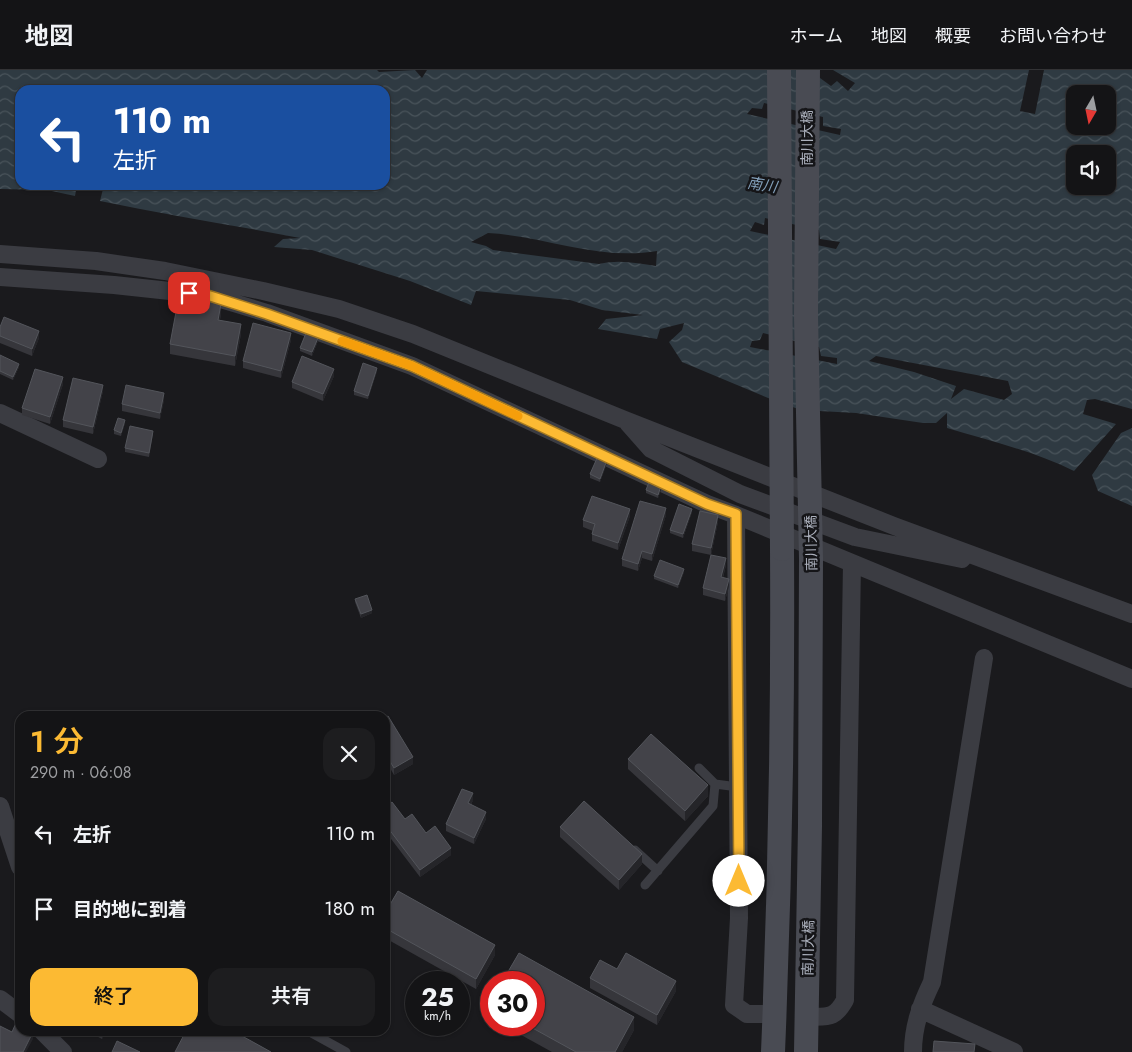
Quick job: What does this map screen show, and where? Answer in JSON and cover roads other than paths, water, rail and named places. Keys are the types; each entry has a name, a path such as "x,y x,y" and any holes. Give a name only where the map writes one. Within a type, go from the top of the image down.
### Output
{"street":[{"name":"南川大橋","path":"773,1052 781,808 783,671 779,70"},
{"name":"南川大橋","path":"806,1052 810,826 811,558 806,315 808,70"},
{"path":"0,254 96,261 165,271 339,309 413,334 894,526 1132,614"},
{"path":"0,277 114,285 207,295 267,314 412,366 707,504 736,514 1132,678"},
{"path":"0,413 98,459"},
{"path":"625,420 651,449 740,494 855,537 959,559 982,558"},
{"path":"736,514 739,918 734,1005 747,1014 775,1014"},
{"path":"807,1017 832,1016 839,1011 845,1000 852,563"},
{"path":"913,1052 913,1035 920,1009 932,982 984,658"},
{"path":"0,806 15,852"},
{"path":"0,999 15,1010"},
{"path":"920,1009 1014,1052"},
{"path":"47,1036 63,1052"}],"lane":[{"path":"699,768 715,784 738,786"},
{"path":"645,885 713,806 715,784"},
{"path":"629,845 658,870"},
{"path":"317,1036 346,1052"}],"water":[{"name":"南川","path":"0,70 377,70 379,72 415,70 422,78 427,70 809,70 831,86 837,81 848,91 855,83 833,70 1029,70 1020,111 1035,114 1044,70 1132,70 1132,409 1095,399 1087,400 1083,414 1116,424 1074,471 1027,452 947,428 947,413 936,423 923,423 856,413 801,410 773,400 682,362 669,342 682,330 684,323 660,329 657,339 598,329 606,319 643,315 602,310 570,300 476,291 471,305 410,281 312,250 274,247 283,239 300,238 100,201 103,190 390,190 390,85 15,85 15,189 0,189","holes":["764,103 823,117 823,126 841,129 840,135 747,114 752,108 762,109","765,218 819,230 820,239 840,242 836,249 750,231 755,222 764,225","488,233 530,238 614,253 657,251 656,266 621,262 599,264 493,250 471,242","763,333 819,347 821,356 837,358 837,364 750,347 752,341 760,340","876,356 1008,381 1012,394 1004,400 964,389 951,399 956,386 914,372 869,361"]},
{"path":"47,190 76,190 75,196"},
{"path":"1132,428 1132,506 1098,491 1092,475 1121,433"}]}
